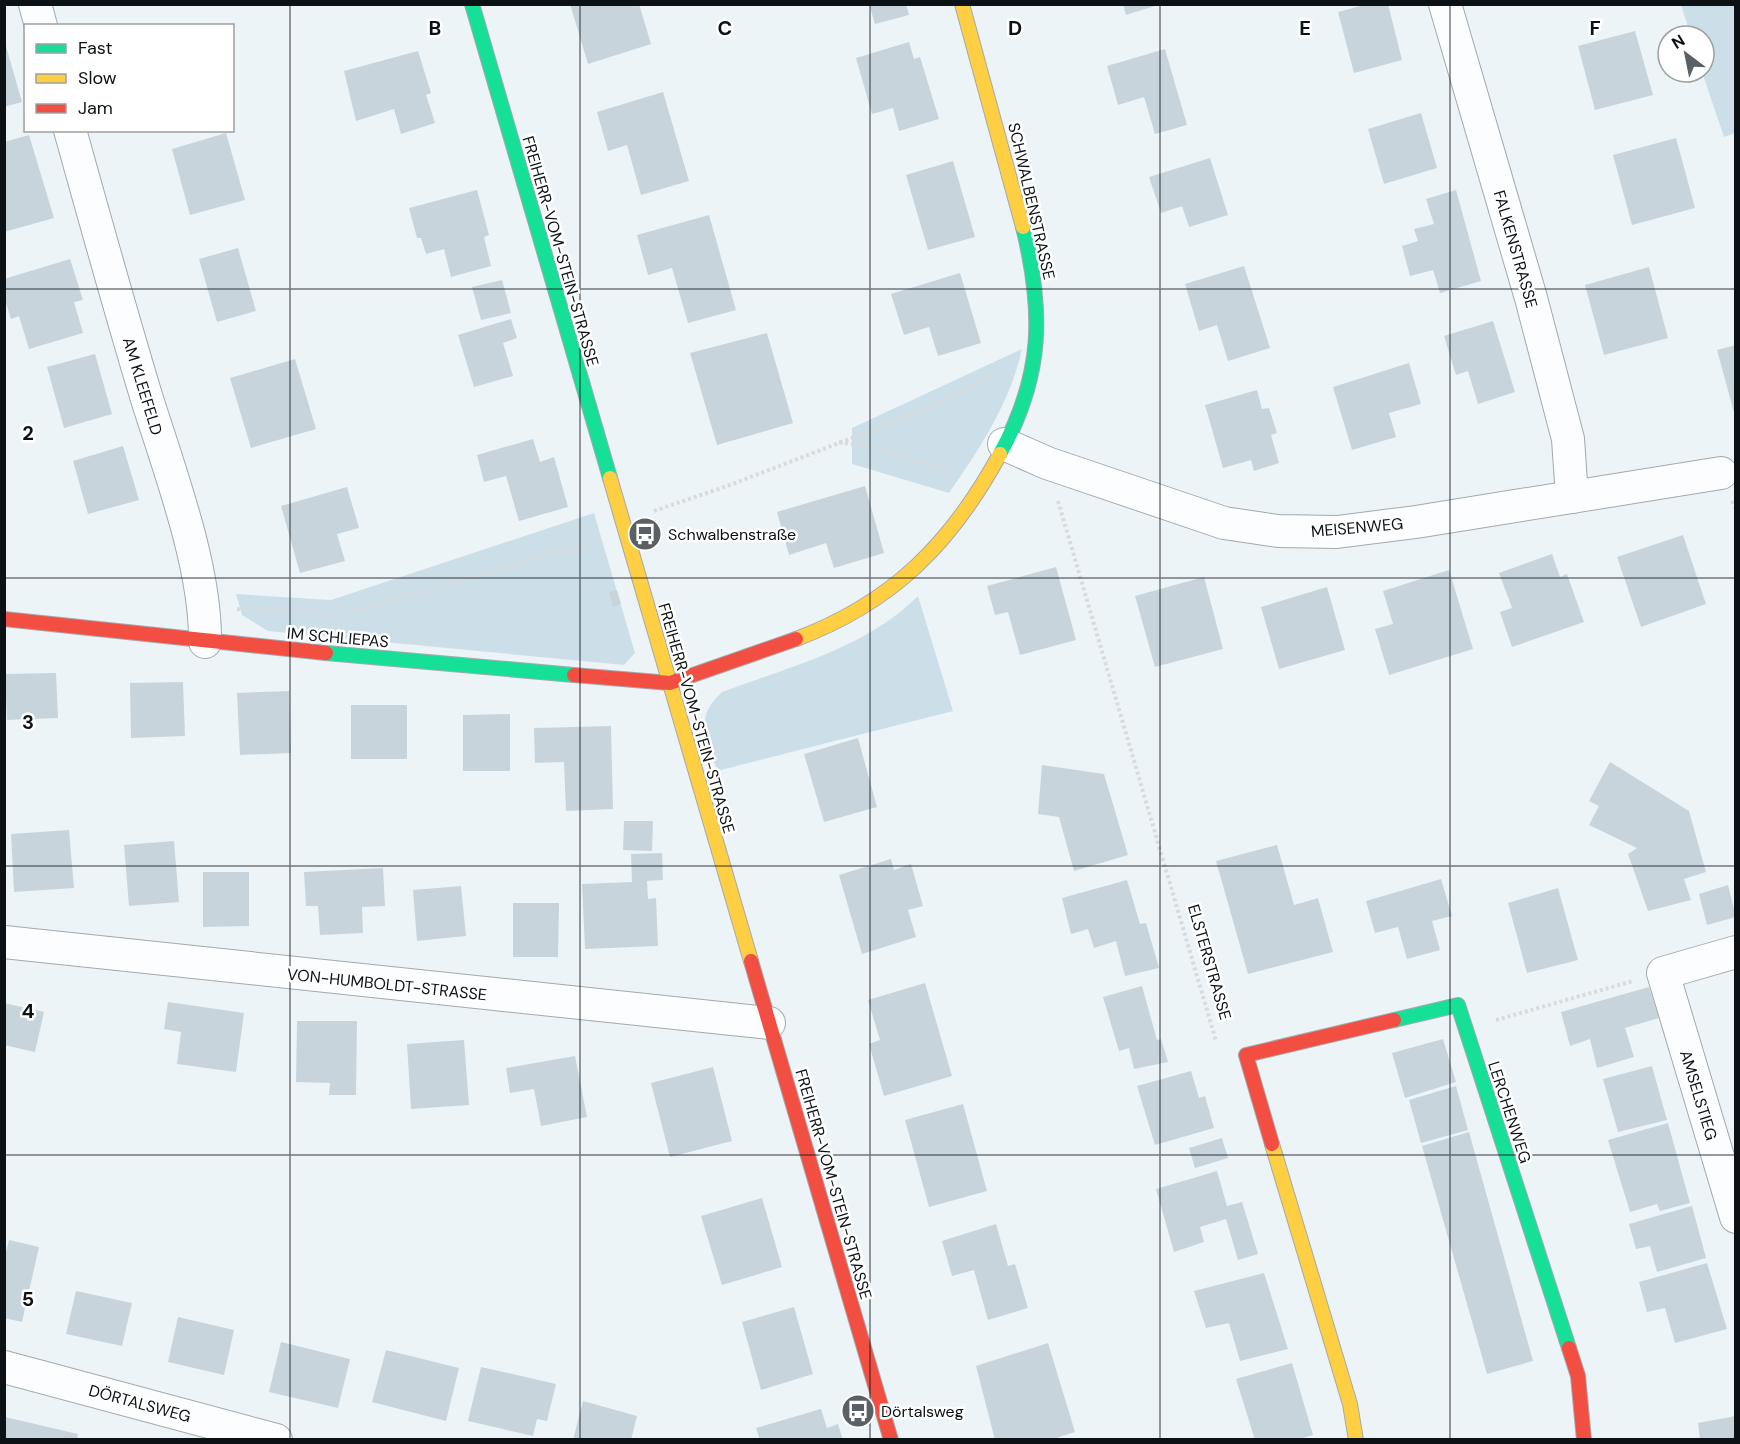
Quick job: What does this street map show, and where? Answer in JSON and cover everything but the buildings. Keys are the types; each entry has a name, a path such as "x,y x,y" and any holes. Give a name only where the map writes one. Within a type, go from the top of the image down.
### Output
{"street":[{"path":"35,4 40,24"},
{"name":"FREIHERR-VOM-STEIN-STRASSE","path":"472,4 891,1440"},
{"name":"SCHWALBENSTRASSE","path":"670,683 708,667 831,627 886,595 920,567 948,534 986,479 1021,414 1037,349 1036,288 1029,250 992,105 962,4"},
{"name":"FALKENSTRASSE","path":"1444,4 1531,298 1568,439 1572,497"},
{"name":"AM KLEEFELD","path":"71,132 124,324 178,498 206,608 205,642"},
{"name":"MEISENWEG","path":"1004,444 1047,463 1224,523 1278,531 1337,532 1721,473"},
{"name":"IM SCHLIEPAS","path":"4,619 205,642 670,683"},
{"name":"VON-HUMBOLDT-STRASSE","path":"4,942 769,1023"},
{"path":"1663,973 1736,952"},
{"name":"AMSELSTIEG","path":"1663,973 1736,1217"},
{"name":"LERCHENWEG","path":"1356,1440 1350,1404 1246,1055 1458,1005 1578,1376 1584,1440"},
{"name":"DÖRTALSWEG","path":"4,1366 276,1440"}],"path":[{"path":"206,608 345,614 602,538 645,514 730,485 927,409 992,377 1037,349"},
{"path":"839,442 873,447 958,474 986,479"},
{"name":"ELSTERSTRASSE","path":"1047,463 1216,1042"},
{"path":"1466,1029 1663,973"}],"shaded area":[{"path":"1681,5 1735,5 1735,133 1724,137 1706,84 1716,84 1716,24 1687,24"},
{"path":"1022,349 1010,388 993,424 949,493 852,464 852,428"},
{"path":"594,513 635,653 624,665 268,631 242,615 236,594 331,600"},
{"path":"918,596 953,711 717,771 707,738 705,720 707,711 722,692 851,643 897,614"}],"traffic: fast":[{"path":"472,4 610,478"},
{"path":"1000,454 1025,398 1036,344 1034,288 1023,227"},
{"path":"326,653 574,675"},
{"path":"1394,1020 1458,1005 1569,1348"}],"traffic: slow":[{"path":"962,4 1023,227"},
{"path":"796,639 861,608 916,567 961,516 1000,454"},
{"path":"610,478 751,961"},
{"path":"1272,1144 1350,1404 1356,1440"}],"traffic: jam":[{"path":"4,619 326,653"},
{"path":"574,675 670,683 796,639"},
{"path":"751,961 891,1440"},
{"path":"1272,1144 1246,1055 1394,1020"},
{"path":"1569,1348 1578,1376 1584,1440"}],"place":[{"name":"Schwalbenstraße","path":"645,534"},
{"name":"Dörtalsweg","path":"858,1411"}]}
